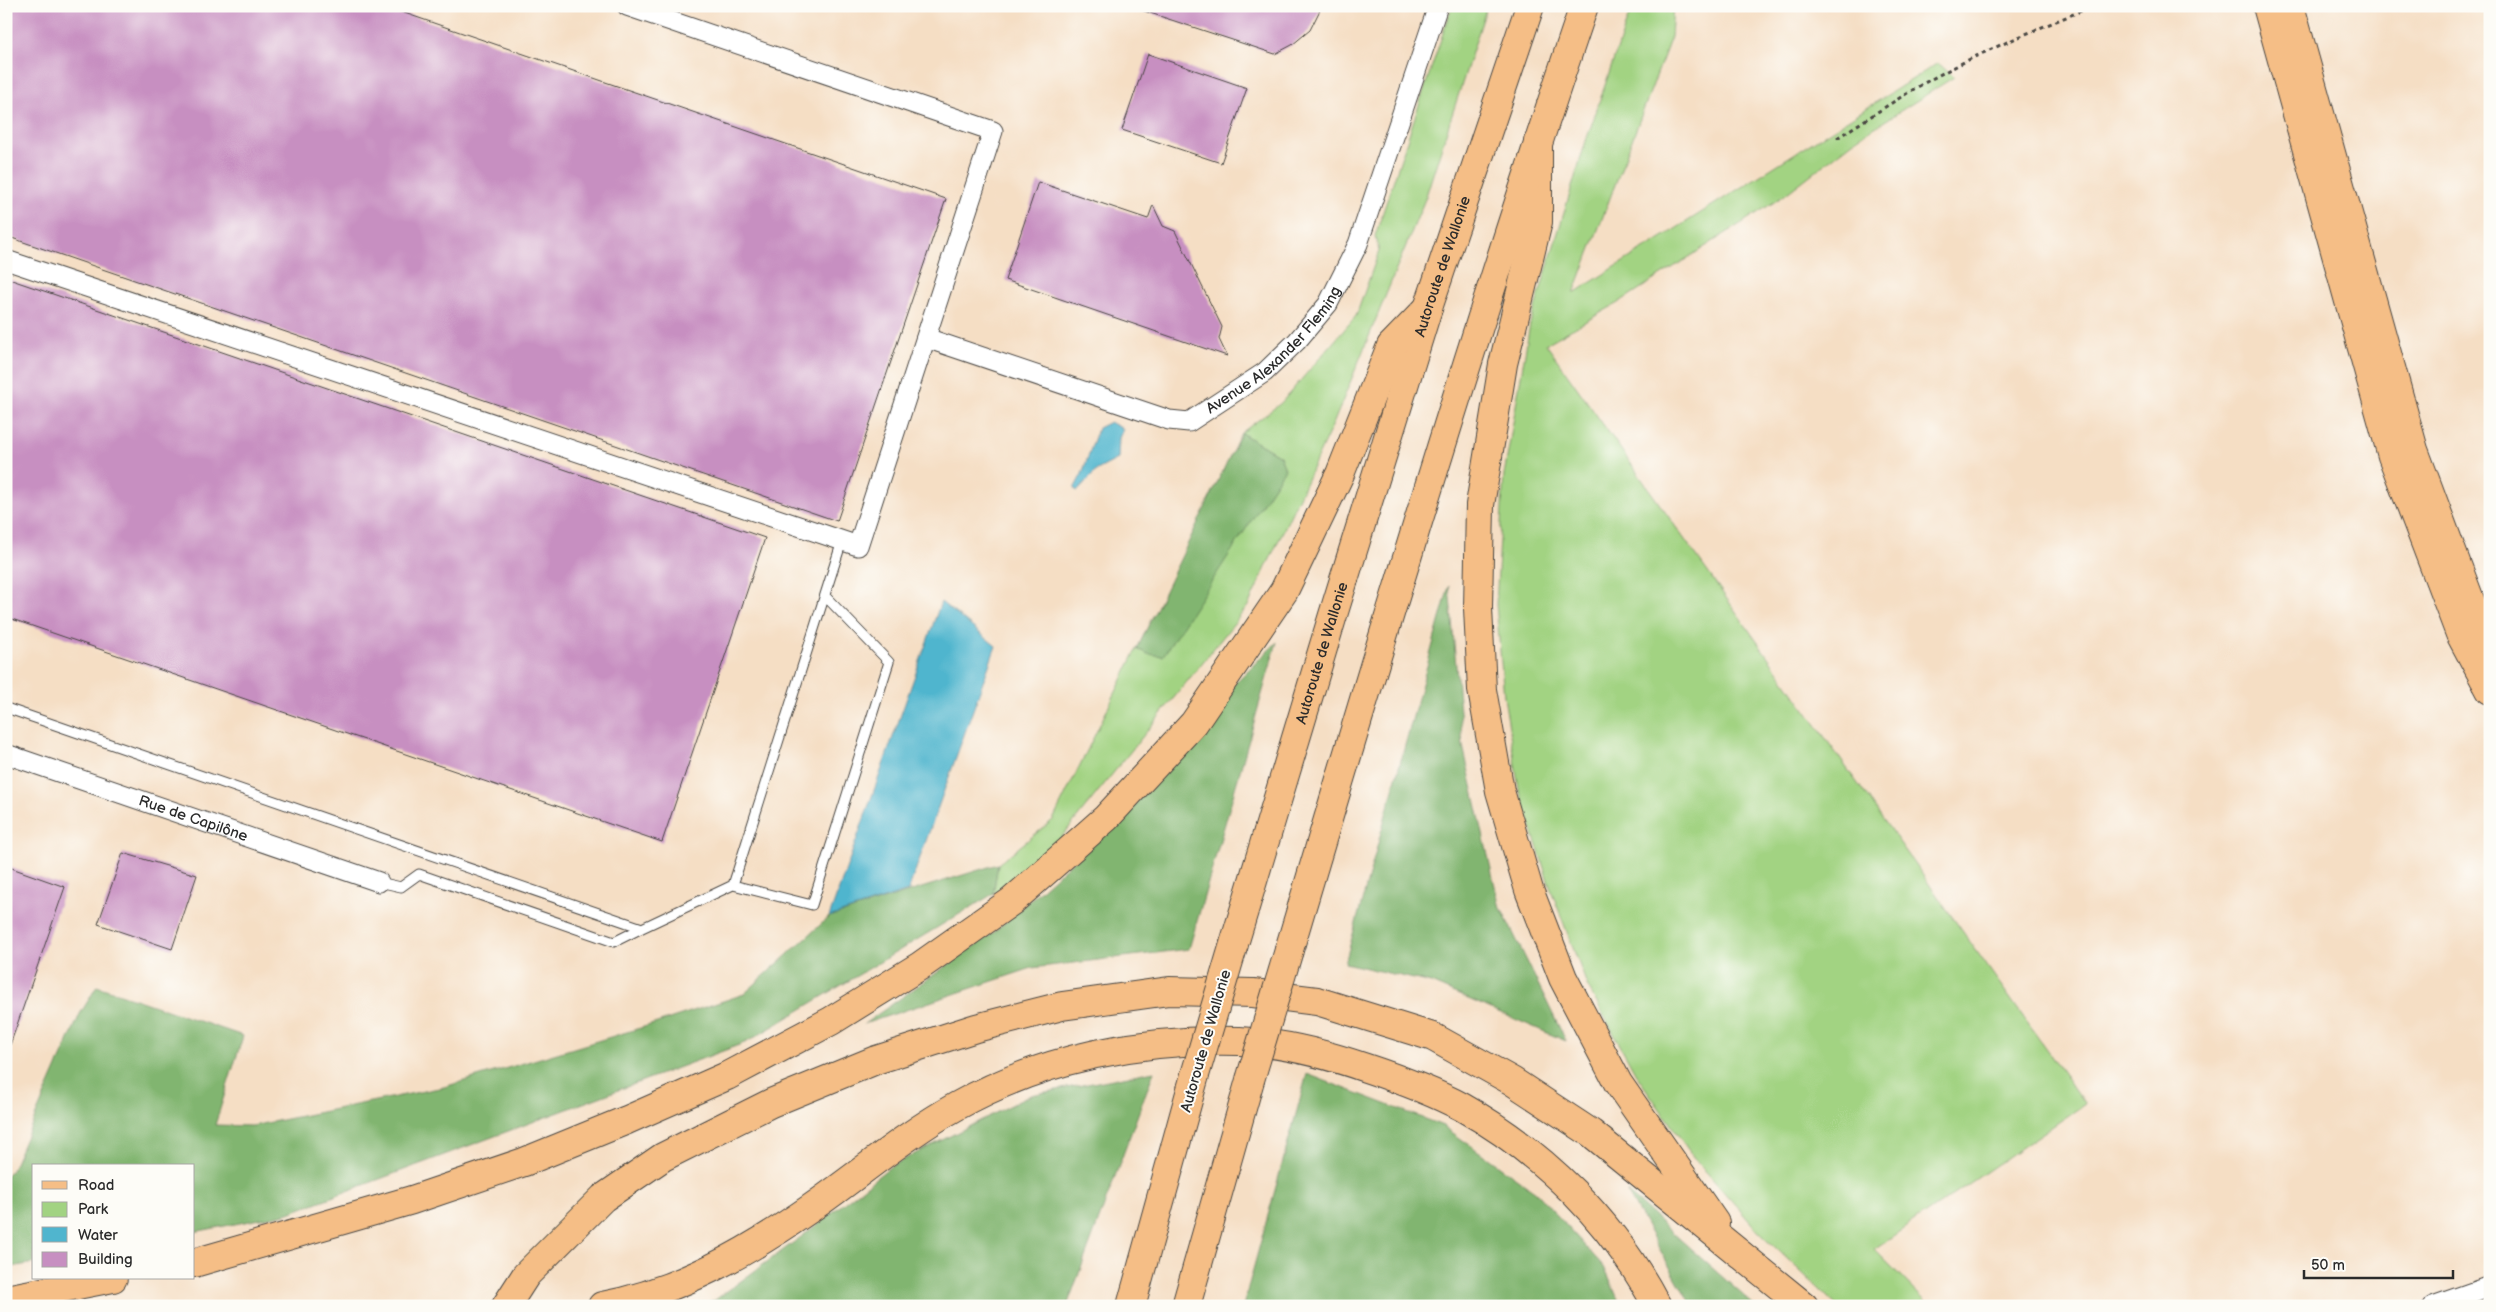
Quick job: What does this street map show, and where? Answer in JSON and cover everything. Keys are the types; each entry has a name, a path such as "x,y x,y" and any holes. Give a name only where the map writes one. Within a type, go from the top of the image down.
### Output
{"main road":[{"name":"Autoroute de Wallonie","path":"1131,1306 1195,1075 1332,616 1428,308 1530,6"},
{"path":"1186,1306 1250,1080 1384,631 1538,142 1584,6"},
{"path":"2267,6 2392,456 2460,634 2490,690"},
{"path":"2290,6 2414,450 2480,624 2490,643"},
{"path":"1538,142 1538,222 1503,364 1480,505 1478,608 1482,690 1485,709 1502,800 1529,890 1563,978 1618,1083 1733,1249"},
{"path":"195,1263 412,1200 524,1162 628,1120 727,1076 831,1021 920,966 1012,901 1106,818 1194,723 1284,591 1340,474 1391,346 1428,308"},
{"path":"506,1306 526,1275 603,1198 664,1156 771,1103 876,1060 976,1028 1062,1006 1169,991 1253,993 1317,1001 1433,1037 1512,1081 1591,1133 1804,1306"},
{"path":"602,1306 620,1303 679,1284 744,1251 812,1208 891,1147 958,1105 1018,1077 1088,1055 1165,1042 1243,1041 1303,1050 1351,1063 1409,1082 1462,1108 1518,1144 1563,1182 1606,1226 1639,1271 1657,1306"},
{"path":"6,1298 102,1280"}],"street":[{"path":"6,260 858,546 993,131 627,6"},
{"name":"Avenue Alexander Fleming","path":"926,338 1169,420 1189,422 1265,372 1297,341 1328,304 1358,244 1438,6"},
{"name":"Rue de Capilône","path":"6,754 379,882"},
{"path":"2433,1306 2490,1286"}],"lane":[{"path":"734,885 842,541"},
{"path":"379,882 401,887 419,874 614,942 734,885 812,905 889,662 825,596"},
{"path":"6,708 642,928"}],"path":[{"path":"1836,138 1914,89 1947,72 2032,31 2093,6"}],"green space":[{"path":"1452,6 1487,6 1425,199 1334,422 1248,606 1060,839 993,894 998,864 1053,820 1137,649 1148,654 1280,456 1241,433 1281,403 1356,316 1379,251 1375,236"},
{"path":"1632,6 1673,6 1671,37 1574,293 1938,63 1954,77 1858,138 1782,197 1618,303 1546,344 2085,1104 1874,1249 1930,1306 1837,1306 1759,1232 1694,1158 1637,1076 1587,985 1550,887 1519,789 1504,697 1496,604 1504,475 1530,324 1586,141"},
{"path":"1241,433 1280,456 1285,469 1163,656 1148,654 1137,649"},
{"path":"1449,586 1463,746 1499,904 1566,1041 1431,983 1345,963"},
{"path":"1277,642 1189,949 1032,968 864,1024 993,933 1132,808 1234,684"},
{"path":"998,864 993,894 747,1042 286,1214 195,1232 195,1164 32,1164 32,1263 6,1268 6,1175 12,1170 80,1014 97,986 243,1036 215,1125 252,1126 444,1087 657,1023 744,994 829,917"},
{"path":"1154,1071 1067,1306 693,1306 715,1300 801,1237 891,1166 1031,1095"},
{"path":"1307,1074 1443,1126 1536,1192 1604,1267 1621,1306 1243,1306"},
{"path":"1627,1192 1755,1306 1692,1306"}],"water":[{"path":"1110,422 1123,429 1119,438 1118,459 1097,470 1078,491 1074,489 1082,474 1098,428"},
{"path":"941,602 996,646 908,891 829,917"}],"building":[{"path":"6,6 384,6 946,199 837,521 6,236"},
{"path":"1141,6 1322,6 1310,30 1292,45 1275,54 1141,10"},
{"path":"1148,54 1247,88 1221,163 1122,130"},
{"path":"1038,182 1148,219 1153,205 1163,226 1175,231 1222,327 1219,339 1227,356 1005,280"},
{"path":"6,278 765,538 662,842 6,617"},
{"path":"123,853 197,875 172,949 98,924"},
{"path":"6,866 65,887 9,1048 6,1047"}]}
